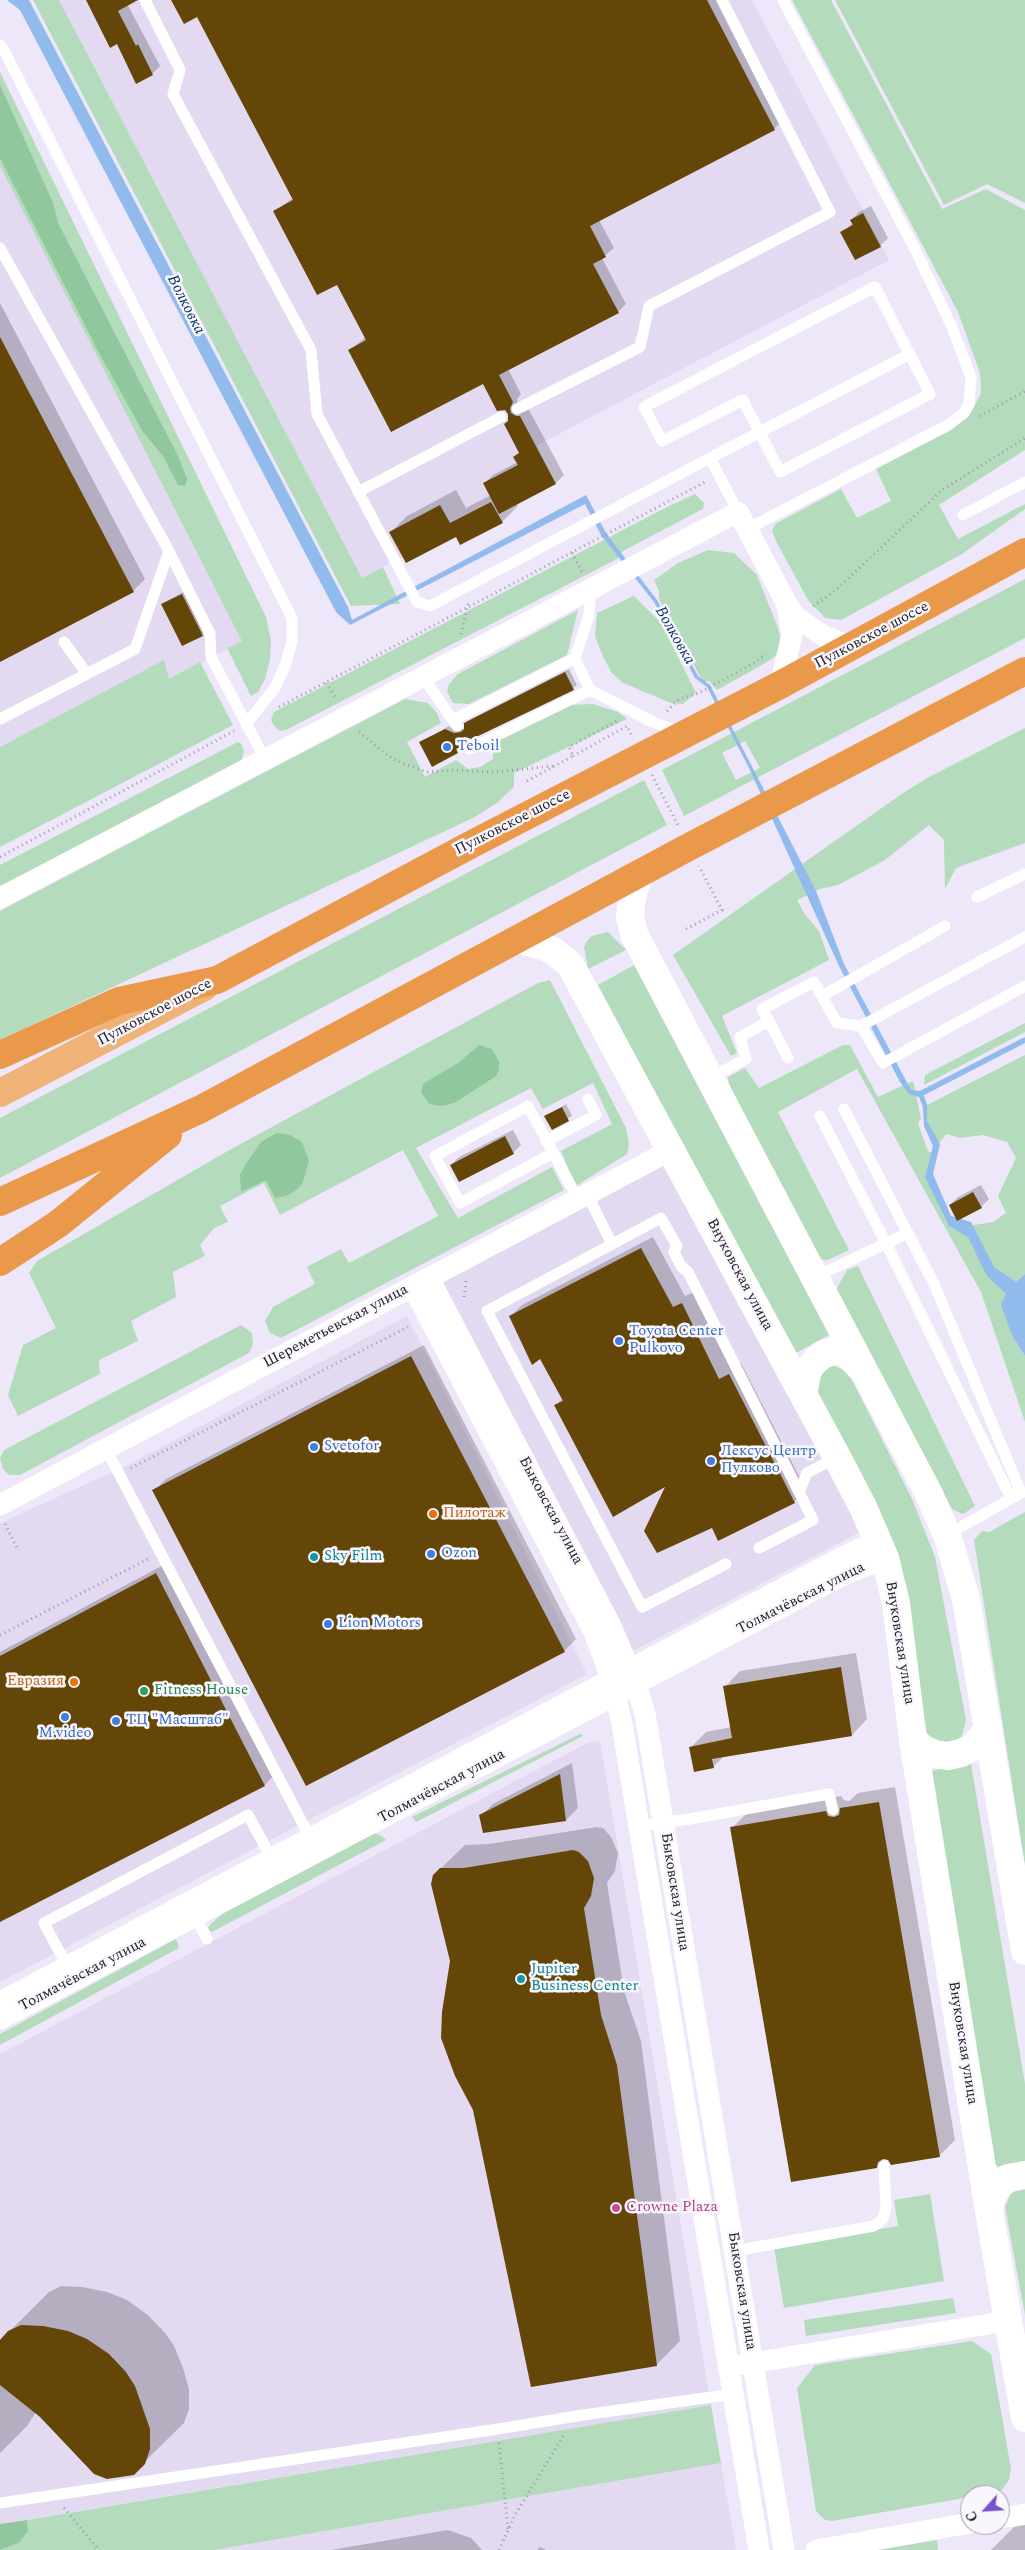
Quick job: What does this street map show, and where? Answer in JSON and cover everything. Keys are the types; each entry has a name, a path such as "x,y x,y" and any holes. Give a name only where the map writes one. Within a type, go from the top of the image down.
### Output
{"highway":[{"name":"Пулковское шоссе","path":"217,980 474,843 852,647 1025,552"},
{"path":"0,1202 201,1109 519,940 640,873 1025,670"},
{"path":"0,1055 119,1000 217,980"},
{"path":"0,1262 58,1224 201,1109"}],"main road":[{"name":"Пулковское шоссе","path":"0,1093 217,980"}],"street":[{"path":"0,898 591,589 743,521 792,611 822,635 852,647"},
{"path":"780,685 792,635 792,611"},
{"path":"640,873 631,903 630,916 634,934 929,1494 947,1535 966,1600 1025,1951"},
{"name":"Внуковская улица","path":"519,940 541,945 554,952 571,966 837,1457 882,1549 896,1603 913,1740 989,2211 1025,2418"},
{"name":"Шереметьевская улица","path":"2,1513 106,1449 671,1150"},
{"name":"Быковская улица","path":"421,1282 610,1624 633,1677 645,1714 784,2550"},
{"name":"Быковская улица","path":"421,1282 594,1632 614,1688 639,1826 759,2550"},
{"path":"803,1394 808,1370 824,1354 836,1350 844,1352 861,1368"},
{"name":"Толмачёвская улица","path":"1,2003 195,1917 314,1845 614,1688 833,1562 882,1549"},
{"path":"913,1740 923,1749 935,1754 948,1756 961,1753 973,1747 982,1738 988,1726"},
{"name":"Толмачёвская улица","path":"1,2003 67,1966 272,1859 314,1845"},
{"path":"989,2211 991,2198 998,2186 1008,2178 1025,2175"},
{"path":"729,2367 1008,2321"},
{"path":"1010,2516 1025,2514"},
{"path":"816,2550 960,2526"}],"lane":[{"path":"145,0 180,70 173,94 311,350 317,414 417,602 430,606 910,354"},
{"path":"517,409 640,347 649,306 830,212 722,0"},
{"path":"710,458 743,521 948,425 964,413 969,404 971,377 951,325 915,249 783,0"},
{"path":"0,45 292,618 292,642 286,663 275,688 246,724"},
{"path":"0,248 169,551 210,634 211,657 265,759"},
{"path":"875,287 910,354 930,394 780,472 743,400 662,442 644,407 875,287"},
{"path":"358,492 501,418"},
{"path":"963,515 1025,482"},
{"path":"0,719 135,649 169,551"},
{"path":"591,589 589,615 575,658 590,690 653,722 685,734"},
{"path":"64,642 87,674"},
{"path":"422,677 455,723 575,658"},
{"path":"467,744 469,749 590,690"},
{"path":"977,897 1025,874"},
{"path":"822,996 945,926"},
{"path":"788,1058 762,1009 814,982 837,1024 861,1026 1025,937"},
{"path":"861,1026 883,1064 1025,986"},
{"path":"710,1078 746,1059 740,1037 768,1022"},
{"path":"546,1141 596,1115 588,1099"},
{"path":"552,1153 460,1203 435,1156 528,1106 552,1153 612,1244"},
{"path":"844,1109 935,1286 1021,1492 947,1535"},
{"path":"820,1116 886,1243 1011,1498"},
{"path":"726,1564 642,1607 487,1311 661,1218 677,1246 674,1252 681,1266 688,1272 800,1490 813,1520 759,1548"},
{"path":"814,1278 908,1233"},
{"path":"106,1449 314,1845"},
{"path":"800,1490 807,1473 837,1457"},
{"path":"639,1826 690,1820 829,1794 833,1810"},
{"path":"67,1966 44,1923 248,1815 272,1859"},
{"path":"195,1917 207,1939"},
{"path":"734,2251 874,2226 883,2219 886,2207 884,2166"},
{"path":"0,2503 734,2394"}],"path":[{"path":"948,425 981,416 1025,391"},
{"path":"792,611 836,590 942,490 1025,438"},
{"path":"0,856 718,475"},
{"path":"456,659 472,584"},
{"path":"573,756 569,747 630,716 642,724 653,722 679,699 707,689 754,663 772,650"},
{"path":"326,683 356,730 387,755 404,764 427,772 455,770 493,772 554,766"},
{"path":"607,698 618,721"},
{"path":"526,780 627,726 636,744"},
{"path":"649,770 681,831"},
{"path":"686,928 722,910 695,857"},
{"path":"464,1297 466,1280"},
{"path":"120,1474 408,1326"},
{"path":"2,1513 18,1550"},
{"path":"0,1635 161,1552"},
{"path":"499,2550 508,2529 548,2459 577,2416"},
{"path":"498,2430 508,2529"},
{"path":"53,2494 99,2550"}],"shaded area":[{"path":"59,0 752,0 889,260 536,446 556,484 498,514 503,523 460,545 455,537 406,563 402,557 362,578"},
{"path":"0,166 243,641 0,768"},
{"path":"665,1156 860,1532 633,1651 430,1274"},
{"path":"407,1316 587,1674 0,1982 0,1523 126,1466"},
{"path":"600,1741 711,2405 0,2524 0,2054 587,1743"},
{"path":"721,2463 736,2550 214,2550"}],"green space":[{"path":"33,0 59,0 362,578 383,567 400,604 351,606"},
{"path":"792,0 831,0 942,209 986,189 1025,210 1025,450 939,505 958,539 1025,504 1025,509 962,554 841,620 825,618 808,600 777,543 772,531 775,524 841,489 857,518 891,501 876,469 953,429 972,411 981,393 980,373 958,312"},
{"path":"835,0 1025,0 1025,203 987,184 944,205"},
{"path":"0,72 266,617 271,640 270,659 265,679 258,692 251,696 227,648 242,641 0,166"},
{"path":"0,85 53,203 58,223 178,456 187,479 185,486 178,485 163,456 143,432 98,351 0,158"},
{"path":"695,494 704,503 703,509 623,551 617,559 286,730 280,731 274,726 271,720 274,712"},
{"path":"708,550 734,553 757,575 778,628 782,645 777,655 717,690 709,681 703,682 659,599 659,591 654,580 678,563"},
{"path":"1025,579 1025,638 684,816 662,770","holes":["745,741 760,768 736,780 722,753"]},
{"path":"634,596 661,623 696,693 683,704 671,703 623,683 611,672 600,650 595,635 597,613"},
{"path":"578,610 567,655 469,704 453,703 447,691 449,684 458,674"},
{"path":"164,660 169,679 200,662 233,725 0,847 0,747"},
{"path":"405,699 428,703 437,713 441,723 407,742 425,777 456,760 468,769 480,767 493,759 493,738 567,705 593,704 618,712 627,719 514,773 514,787 498,802 475,817 0,1040 0,911"},
{"path":"1025,728 1025,843 956,868 945,889 944,840 929,825 885,860 838,885 820,889 797,900 804,913 819,931 829,960 722,1016 737,1053 731,1056 673,955 903,793 929,777"},
{"path":"238,742 242,745 244,751 241,762 0,887 0,865"},
{"path":"644,780 667,825 0,1178 0,1118"},
{"path":"608,932 626,950 588,969 584,947 587,941 592,936"},
{"path":"634,965 829,1335 794,1354 598,985"},
{"path":"550,980 626,1128 629,1144 627,1154 576,1186 561,1151 612,1124 593,1083 543,1109 531,1088 416,1148 458,1218 552,1167 564,1190 281,1338 270,1333 265,1321 273,1307 315,1284 307,1267 341,1249 349,1263 438,1216 403,1150 280,1215 264,1183 220,1206 228,1222 214,1228 200,1245 205,1256 173,1272 176,1297 131,1321 138,1341 99,1360 100,1374 18,1416 8,1395 23,1345 56,1328 29,1273 37,1261 233,1148 538,983"},
{"path":"1025,1023 1025,1032 924,1085 925,1075"},
{"path":"479,1045 492,1049 499,1062 499,1070 496,1076 456,1102 443,1106 429,1104 421,1092 423,1084 458,1063"},
{"path":"843,1045 850,1045 878,1097 913,1081 921,1118 918,1124 928,1151 934,1154 929,1175 949,1219 968,1226 993,1222 1006,1213 998,1196 1016,1158 1007,1142 983,1135 960,1138 947,1134 937,1145 925,1122 925,1106 1025,1055 1025,1274 1016,1282 1012,1335 1025,1356 1025,1422 981,1292 857,1069 778,1112 849,1250 828,1260 817,1259 729,1084 728,1077 745,1068 759,1088"},
{"path":"277,1133 290,1135 302,1142 309,1161 302,1184 286,1196 275,1198 266,1180 241,1192 240,1175 247,1162 262,1141"},
{"path":"858,1266 975,1506 963,1514 952,1509 836,1290 847,1270"},
{"path":"241,1325 252,1333 253,1344 249,1353 20,1475 9,1475 3,1469 0,1458 4,1450"},
{"path":"830,1364 846,1371 853,1382 912,1499 935,1557 966,1720 961,1740 939,1743 927,1735 896,1557 811,1392 812,1378"},
{"path":"1025,1512 1025,1866 974,1540 982,1531 989,1532"},
{"path":"580,1734 583,1736 416,1822 412,1817"},
{"path":"963,1763 971,1764 1025,2084 1025,2166 1000,2168 994,2163 928,1772"},
{"path":"374,1833 386,1840 212,1932 210,1931 208,1927 222,1914"},
{"path":"176,1939 179,1948 0,2045 0,2034"},
{"path":"1025,2188 1025,2315 1005,2207 1011,2193"},
{"path":"930,2194 944,2281 784,2308 774,2247 898,2226 894,2200"},
{"path":"953,2298 956,2313 806,2336 804,2320"},
{"path":"972,2341 991,2354 1011,2469 1009,2480 1005,2485 960,2485 960,2499 832,2521 825,2520 816,2511 797,2388 815,2365"},
{"path":"711,2405 721,2463 214,2550 0,2550 19,2543 28,2531 27,2520"},
{"path":"27,2520 28,2531 19,2543 0,2550 0,2524"},
{"path":"937,2540 938,2550 878,2550"}],"water":[{"name":"Волковка","path":"7,0 29,0 348,607 352,620 586,495 606,533 657,600 698,676 710,685 816,891 844,964 911,1090 922,1091 927,1104 927,1121 940,1144 933,1174 951,1216 971,1222 994,1267 1016,1282 1025,1274 1025,1356 1012,1335 1001,1305 1006,1294 987,1276 968,1237 949,1226 925,1177 933,1146 924,1126 923,1107 919,1097 909,1094 900,1082 839,966 749,768 707,687 695,678 654,602 601,535 585,504 350,625 336,612 20,10"}],"building":[{"path":"86,0 138,0 118,11 136,46 138,44 153,75 136,84 117,44 110,48"},
{"path":"171,0 707,0 775,130 590,226 606,257 593,264 619,313 499,375 513,402 510,408 511,413 520,416 556,484 499,514 483,483 518,465 513,457 519,453 504,424 508,421 508,414 505,410 497,411 483,384 391,432 348,350 366,340 337,285 317,295 273,211 293,200 197,17 184,24"},
{"path":"863,213 881,247 855,260 840,232 853,225 850,220"},
{"path":"0,337 134,592 0,662"},
{"path":"491,502 503,523 460,545 456,537 406,563 389,532 440,505 450,523"},
{"path":"182,594 203,636 182,646 161,604"},
{"path":"565,672 574,690 472,739 464,737 460,742 460,747 456,749 458,753 432,767 419,742 445,729 454,733 461,732 464,729 464,723"},
{"path":"562,1107 569,1121 552,1130 544,1116"},
{"path":"505,1136 514,1154 459,1182 450,1165"},
{"path":"973,1192 982,1208 957,1221 949,1205"},
{"path":"641,1248 673,1307 682,1303 719,1379 729,1374 795,1503 718,1541 712,1528 657,1553 644,1531 665,1487 613,1517 554,1405 563,1401 540,1359 532,1365 509,1316"},
{"path":"411,1356 565,1652 306,1786 152,1490"},
{"name":"ТЦ \"Масштаб\"","path":"156,1573 265,1786 0,1922 0,1656"},
{"path":"841,1667 852,1736 712,1759 714,1768 694,1772 689,1747 732,1738 723,1686"},
{"path":"560,1774 566,1821 483,1833 479,1815"},
{"path":"879,1802 940,2157 891,2165 888,2160 883,2159 878,2162 877,2168 791,2182 730,1827 826,1811 828,1816 834,1817 839,1815 840,1808"},
{"path":"573,1850 579,1852 588,1861 594,1878 591,1896 584,1908 601,2015 617,2065 657,2366 531,2387 473,2110 455,2076 441,2038 442,2012 450,1961 431,1884 433,1875 440,1868 464,1868"},
{"path":"21,2325 43,2326 68,2331 87,2339 109,2354 126,2372 135,2386 150,2429 150,2449 145,2464 134,2475 107,2479 94,2474 40,2417 0,2385 0,2340 8,2331"}],"waterway":[{"path":"922,1093 1025,1040"}],"place":[{"name":"Teboil","path":"447,747"},
{"name":"Toyota Center Pulkovo","path":"619,1341"},
{"name":"Svetofor","path":"314,1447"},
{"name":"Лексус Центр Пулково","path":"711,1461"},
{"name":"Пилотаж","path":"433,1514"},
{"name":"Ozon","path":"431,1554"},
{"name":"Sky Film","path":"314,1557"},
{"name":"Lion Motors","path":"328,1624"},
{"name":"Евразия","path":"74,1682"},
{"name":"Fitness House","path":"144,1691"},
{"name":"M.video","path":"65,1717"},
{"name":"ТЦ \"Масштаб\"","path":"116,1721"},
{"name":"Jupiter Business Center","path":"521,1979"},
{"name":"Crowne Plaza","path":"616,2208"}]}
